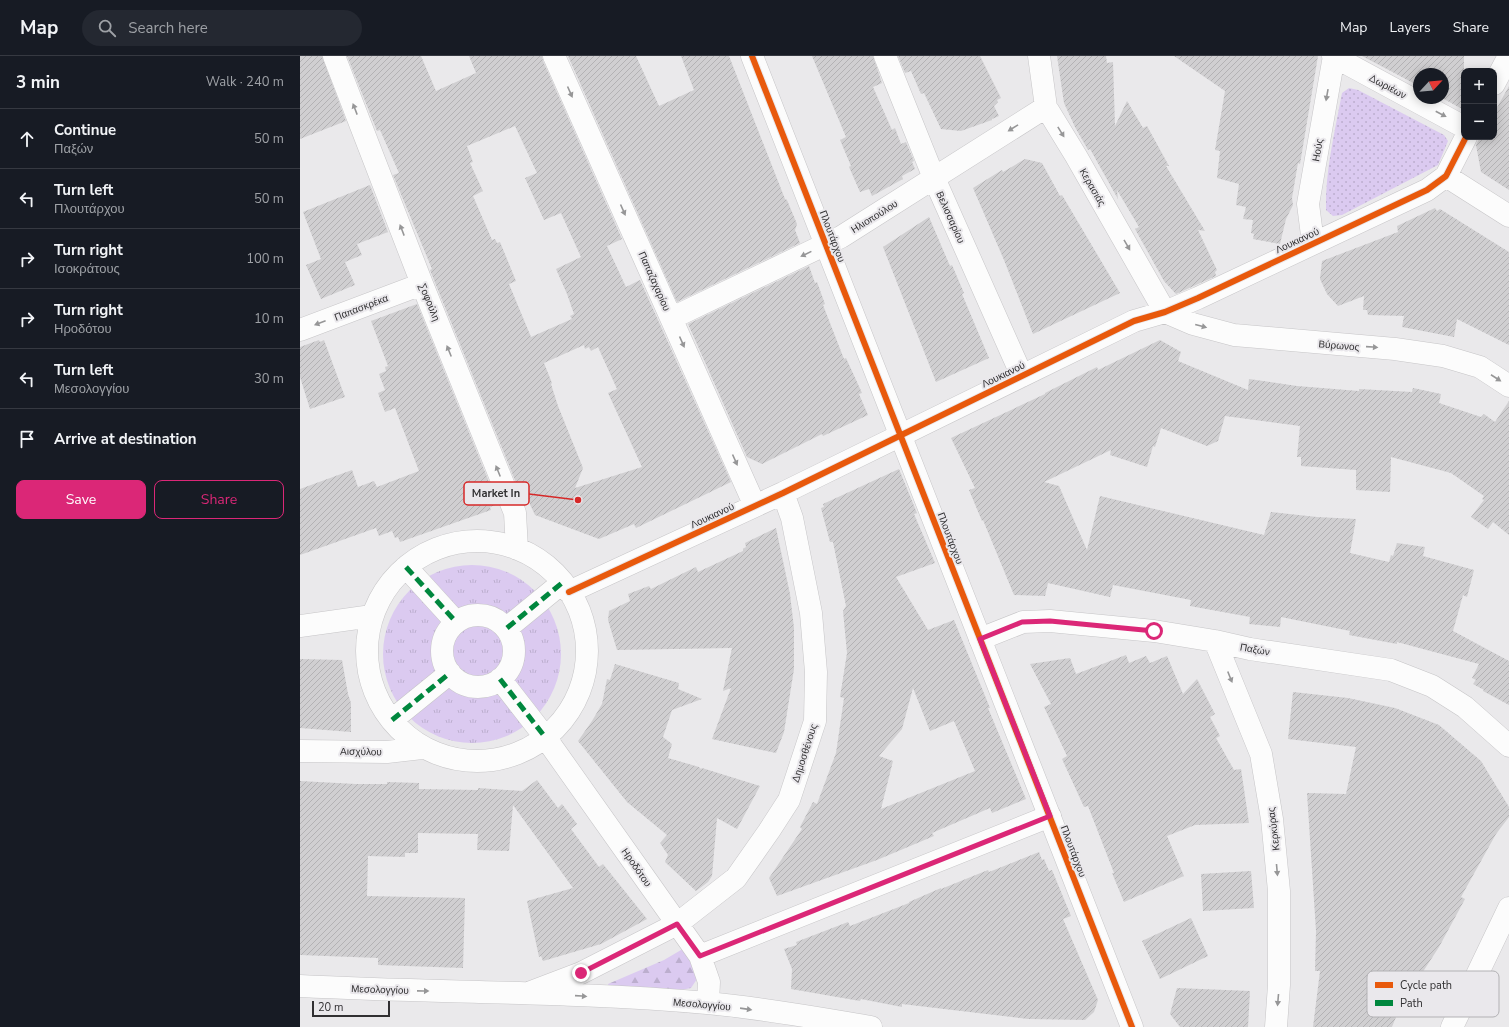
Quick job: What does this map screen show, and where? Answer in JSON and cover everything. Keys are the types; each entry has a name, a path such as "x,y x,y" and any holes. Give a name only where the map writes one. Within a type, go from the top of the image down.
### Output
{"street":[{"name":"Σοφούλη","path":"334,56 422,284 515,513 517,549"},
{"name":"Παπαζαχαρίου","path":"554,56 755,506"},
{"name":"Πλουτάρχου","path":"752,56 1132,1027"},
{"name":"Βελισσαρίου","path":"885,56 934,178 1022,376"},
{"name":"Κερασιάς","path":"1039,56 1046,107 1076,156 1165,312"},
{"name":"Δωριέων","path":"1333,56 1461,125"},
{"name":"Ηούς","path":"1313,243 1308,204 1333,56"},
{"path":"1497,78 1509,56"},
{"name":"Ηλιοπούλου","path":"672,318 841,237 1046,107"},
{"path":"1464,140 1446,176 1509,216"},
{"name":"Λουκιανού","path":"506,628 566,588 783,493 1134,321 1165,312 1198,298 1427,190 1446,176"},
{"name":"Παπασκρέκα","path":"300,330 422,284"},
{"name":"Βύρωνος","path":"1165,312 1193,324 1234,335 1395,349 1443,356 1480,368 1509,386"},
{"name":"Δημοσθένους","path":"677,924 736,878 769,831 788,800 814,721 816,672 811,613 792,518 783,493"},
{"path":"488,542 517,549 540,561 566,588 579,612 585,633 586,655 585,669 579,690 561,722 545,737 518,753 503,758 488,760 456,759 422,748 402,731 392,720 375,693 369,674 367,648 372,616 384,592 392,582 406,567 431,551 459,543 488,542"},
{"path":"406,567 456,622"},
{"path":"300,626 372,616"},
{"path":"466,616 488,616 498,621 506,628 512,638 514,650 513,661 508,671 500,679 490,685 468,685 458,680 450,673 442,652 444,640 449,630 456,622 466,616"},
{"name":"Παξών","path":"980,639 1022,622 1050,621 1154,631 1215,641 1250,649 1391,670 1432,686 1465,707 1509,746"},
{"name":"Κερκύρας","path":"1215,641 1261,754 1272,819 1279,891 1279,985 1276,1027"},
{"path":"392,720 450,673"},
{"name":"Ηροδότου","path":"500,679 545,737 700,956 709,982 708,1003"},
{"name":"Αισχύλου","path":"300,751 387,752 422,748"},
{"path":"700,956 1050,816"},
{"path":"1479,971 1509,908"},
{"name":"Μεσολογγίου","path":"531,992 581,973 677,924"},
{"name":"Μεσολογγίου","path":"300,986 389,990 531,992 708,1003 871,1027"},
{"path":"1452,1027 1457,1017"}],"green space":[{"path":"1349,88 1358,90 1444,135 1448,141 1438,165 1342,215 1333,216 1326,210 1327,181 1342,93"},
{"path":"463,565 481,565 514,575 535,591 551,612 557,628 561,645 561,663 557,680 551,696 535,717 514,733 498,739 481,743 463,743 430,733 416,723 403,710 393,696 387,680 383,663 383,645 393,612 403,598 416,585 430,575 446,569"},
{"path":"681,950 686,951 694,962 697,979 691,988 681,990 609,988 608,984 664,960"}],"building":[{"path":"300,56 322,56 346,121 300,139"},
{"path":"347,56 421,56 436,91 476,73 469,56 542,56 622,239 607,246 626,287 640,280 731,482 636,528 634,524 599,539 535,515 525,494 521,495 430,270 432,269 393,175 399,173 380,130 377,131","holes":["515,126 537,173 525,178 544,220 561,213 581,257 556,269 574,314 570,316 572,319 531,337 509,284 516,281 500,242 497,243 495,239 492,240 473,196 483,191 470,163 473,162 467,146","584,345 585,349 589,347 591,351 598,347 617,389 608,393 642,467 575,488 583,468 558,406 551,384 552,383 544,363"]},
{"path":"568,56 636,56 659,106 694,90 681,56 729,56 785,199 787,200 797,224 795,230 800,243 677,302"},
{"path":"812,56 873,56 882,83 873,87 892,130 895,128 901,144 906,142 914,161 912,162 915,169 902,176 903,179 872,196 869,189 860,192 849,167 851,166 840,140 846,137"},
{"path":"898,56 980,56 1001,98 997,100 998,102 994,106 999,116 961,131 941,129 924,93 921,94 911,71 905,73"},
{"path":"1057,56 1106,56 1107,63 1113,62 1115,126 1127,101 1143,128 1147,126 1169,166 1166,166 1205,231 1198,230 1217,270 1215,272 1216,276 1176,294 1164,281 1135,229 1139,227 1117,190 1118,199 1090,149 1088,150 1075,127 1064,103"},
{"path":"1174,56 1318,56 1300,164 1298,163 1292,198 1293,205 1286,219 1280,244 1253,239 1254,234 1251,233 1253,220 1243,219 1246,207 1236,205 1239,184 1217,178 1220,151 1215,150 1225,91"},
{"path":"1362,56 1464,56 1464,68 1461,68 1461,108 1449,102 1449,68 1413,68 1413,83"},
{"path":"1509,86 1509,190 1481,172 1476,145 1478,140 1497,140 1497,108"},
{"path":"1025,159 1042,163 1060,196 1062,195 1120,293 1033,334 1004,260 973,188 1002,170 1003,172"},
{"path":"370,185 388,232 357,244 362,255 345,262 355,285 321,299 306,265 321,259 303,212"},
{"path":"1435,208 1437,211 1440,209 1509,252 1509,345 1457,319 1454,337 1402,327 1404,316 1368,315 1367,310 1363,310 1364,296 1338,306 1327,294 1320,279 1322,261 1398,232 1397,226"},
{"path":"929,217 950,266 952,265 964,293 962,294 989,358 936,382 883,247"},
{"path":"809,266 815,283 817,282 825,304 823,305 844,359 846,358 862,393 859,394 868,415 823,436 822,434 762,464 747,457 688,324"},
{"path":"417,304 498,504 490,507 491,510 400,542 398,537 395,538 392,531 379,536 376,528 300,555 300,489 352,470 358,487 374,481 377,487 419,471 395,408 385,412 378,393 385,390 379,374 386,371 385,367 388,366 371,321"},
{"path":"319,340 320,342 324,340 345,397 310,409 300,377 300,347"},
{"path":"1160,340 1181,352 1178,361 1248,390 1249,379 1297,386 1359,391 1359,389 1412,392 1413,388 1441,394 1439,403 1481,417 1484,414 1495,422 1509,401 1509,535 1493,522 1488,529 1471,517 1484,500 1482,499 1484,496 1451,473 1391,457 1390,492 1356,490 1356,470 1301,466 1301,457 1297,457 1300,426 1225,416 1218,441 1207,446 1161,428 1155,447 1153,446 1147,467 1110,455 1111,450 1044,482 1059,486 1087,550 1100,496 1264,535 1271,512 1317,517 1356,519 1350,553 1389,562 1391,555 1393,556 1397,543 1425,547 1423,556 1474,570 1467,597 1463,595 1453,631 1509,661 1509,705 1473,684 1476,680 1472,678 1479,664 1397,642 1397,644 1349,635 1350,631 1281,617 1280,627 1249,624 1250,617 1190,606 1191,600 1113,585 1110,597 1048,583 1045,596 1014,595 969,490 975,488 951,438 1045,394 1097,367 1098,370"},
{"path":"899,469 917,513 914,514 935,563 896,577 928,630 954,620 990,708 988,708 1026,799 992,813 990,808 932,833 934,836 877,860 777,896 769,878 802,829 800,827 813,802 817,804 836,753 844,698 840,697 847,653 843,611 846,606 833,542 830,542 821,508 824,507 823,504","holes":["913,688 930,731 954,721 975,771 881,809 893,761 879,756 902,729"]},
{"path":"776,528 790,594 794,628 794,669 784,732 776,753 712,739 731,688 723,691 732,648 617,650 608,620 609,611 630,601 628,594 649,586 651,589 696,567 698,572 743,551 746,547 745,543"},
{"path":"1126,655 1129,663 1146,656 1150,663 1167,656 1183,694 1197,679 1215,714 1210,717 1220,736 1216,738 1234,770 1241,769 1249,823 1195,825 1167,836 1184,876 1124,902 1088,806 1084,807 1062,759 1067,756 1044,707 1051,704 1030,664 1070,658 1076,674"},
{"path":"300,659 342,660 351,703 351,732 300,728"},
{"path":"615,664 679,683 678,689 702,699 672,710 663,737 672,744 668,758 760,786 737,829 717,818 712,876 708,882 696,891 665,862 668,855 660,843 667,835 627,802 578,741 602,704 607,679 610,680"},
{"path":"1293,692 1348,698 1395,708 1439,725 1481,761 1509,807 1509,817 1496,834 1461,897 1465,899 1439,947 1423,971 1367,971 1367,1017 1396,1017 1392,1027 1313,1027 1320,971 1315,971 1316,931 1307,793 1346,794 1356,747 1288,739"},
{"path":"537,780 558,808 562,804 577,824 571,829 599,867 603,864 647,919 601,944 543,961 541,956 539,957 527,901 573,888 513,805 509,851 477,850 478,834 418,833 418,853 405,853 405,857 368,856 367,896 465,898 463,968 378,965 378,958 300,955 300,781 356,784 387,784 387,782 419,783 419,789 478,790 478,788 522,791"},
{"path":"1039,852 1049,871 1052,870 1071,916 1063,919 1098,1000 1094,1012 1085,1020 1028,1019 902,1004 902,1007 861,999 860,1001 791,989 792,969 784,949 797,945 796,942 848,922 850,926 909,903 941,888 988,870 989,872"},
{"path":"1251,871 1254,908 1203,911 1201,874"},
{"path":"1191,918 1208,956 1160,979 1142,941"},
{"path":"1177,988 1250,991 1248,1027 1180,1027 1170,1014"}],"marked path":[{"path":"406,567 456,622"},
{"path":"507,628 562,583"},
{"path":"392,720 450,673"},
{"path":"500,679 545,737"}],"cycle path":[{"path":"752,56 1132,1027"},
{"path":"569,592 783,493 1134,321 1165,312 1198,298 1427,190 1446,176 1464,140"}],"place":[{"name":"Market In","path":"578,500"}],"route":[{"path":"581,973 677,924 700,956 1050,816 980,639 1022,622 1050,621 1154,631"}]}
